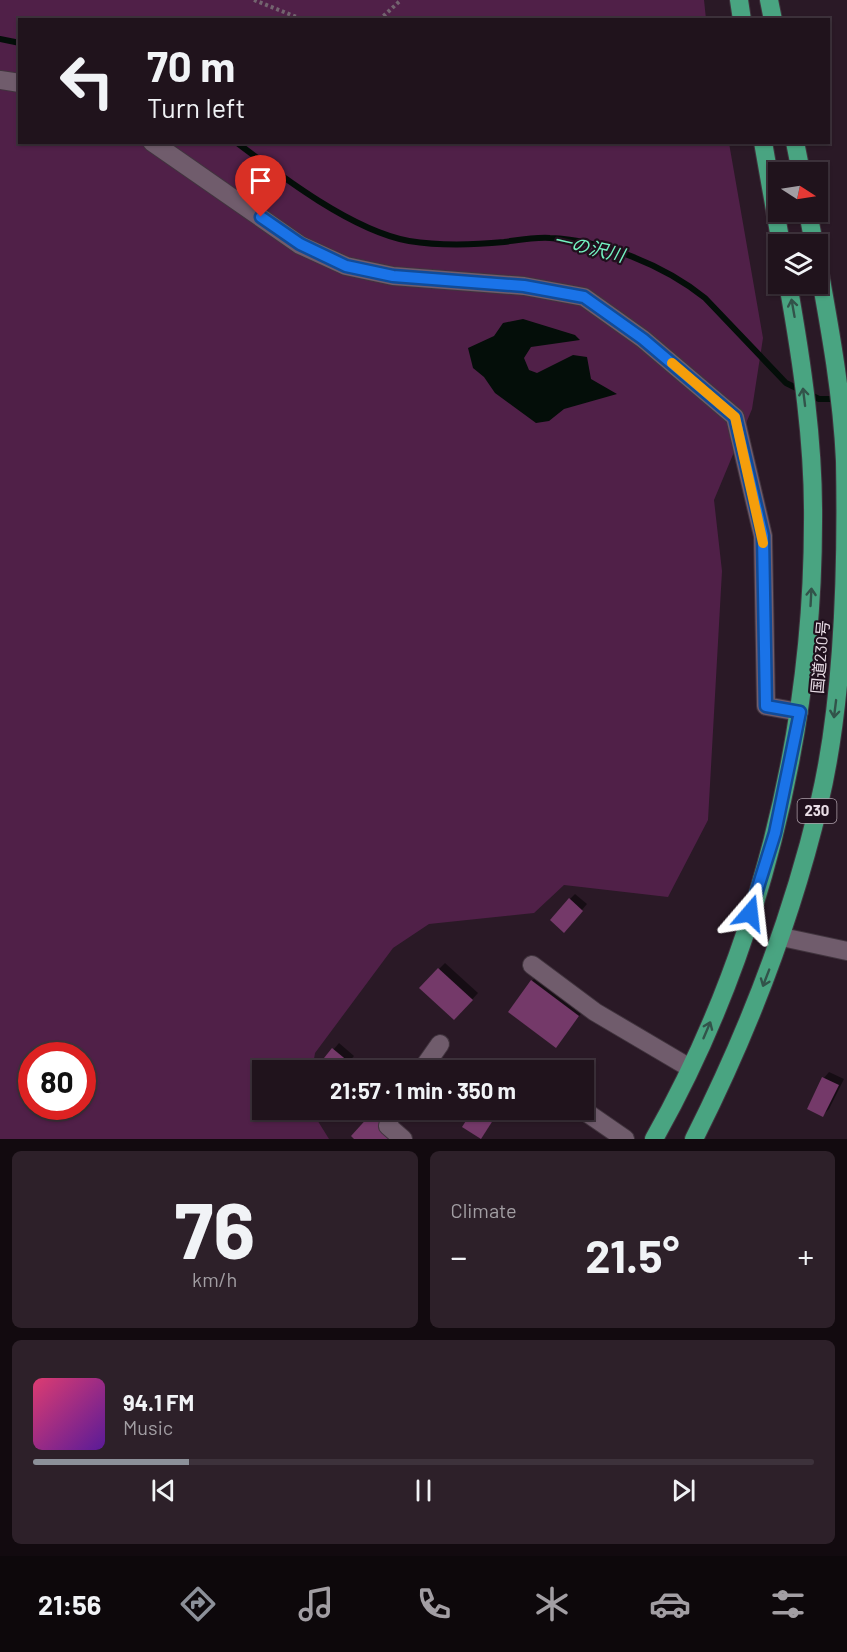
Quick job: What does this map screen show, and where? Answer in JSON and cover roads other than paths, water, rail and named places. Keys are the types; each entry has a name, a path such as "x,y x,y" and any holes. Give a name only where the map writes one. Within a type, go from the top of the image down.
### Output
{"highway":[{"path":"739,0 742,18"},
{"path":"769,0 773,18"},
{"path":"763,144 779,234"},
{"path":"795,144 799,162"},
{"name":"国道230号","path":"654,1139 690,1068 722,996 775,833 800,712 811,604 813,522 811,456 797,332 790,294"},
{"name":"国道230号","path":"694,1139 750,1021 782,937 820,803 835,712 844,619 845,462 831,335 824,294"}],"street":[{"path":"0,80 18,83"},
{"path":"155,144 300,244 346,266 393,276 524,286 584,297 643,339 735,417 763,536 766,706 800,712"},
{"path":"782,937 847,951"},
{"path":"532,965 595,1012 690,1068"},
{"path":"429,1060 440,1044"},
{"path":"594,1118 625,1139"},
{"path":"390,1120 388,1126 403,1139"}],"waterway":[{"name":"一の沢川","path":"0,39 18,43"},
{"name":"一の沢川","path":"239,144 319,201 342,215 387,235 421,243 445,244 480,244 550,238 590,244 632,256 671,275 705,298 786,383 819,399 838,399"}]}
